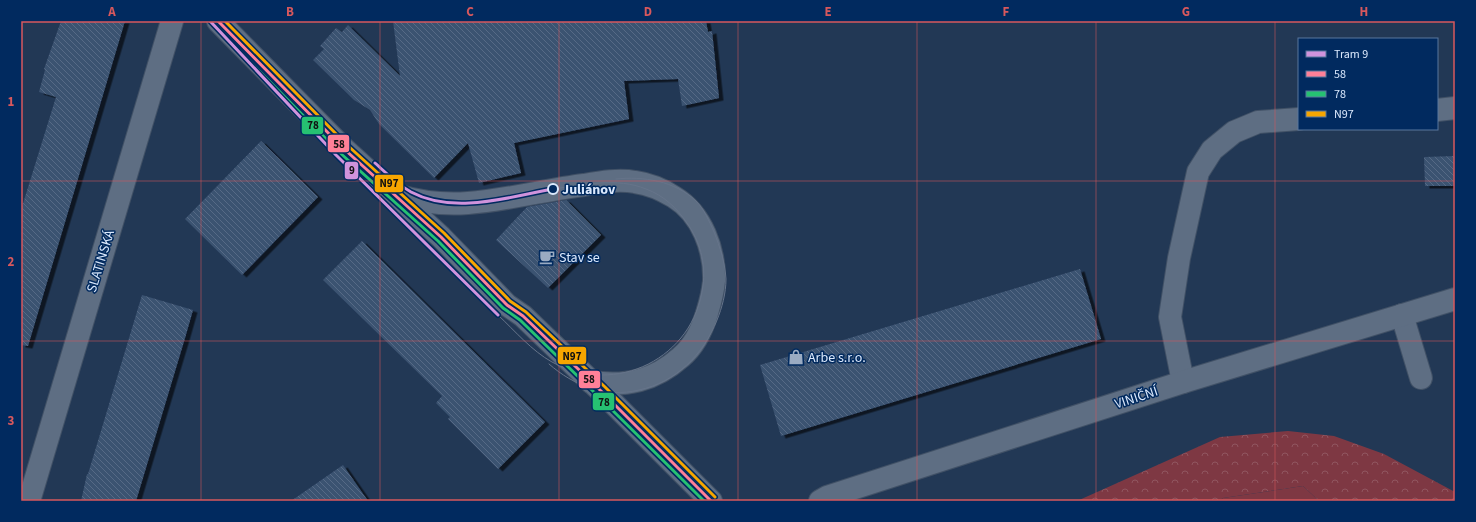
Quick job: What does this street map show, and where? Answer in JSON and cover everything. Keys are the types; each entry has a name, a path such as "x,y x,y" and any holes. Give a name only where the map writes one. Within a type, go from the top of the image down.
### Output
{"street":[{"name":"SLATINSKÁ","path":"29,501 172,21"},
{"path":"221,22 343,148 441,237 507,305 523,316 711,501"},
{"path":"1438,110 1455,108"},
{"path":"1183,382 1170,317 1179,258 1198,172 1212,150 1234,132 1258,122 1298,119"},
{"path":"394,195 419,202 436,204 468,203 553,189 621,181 636,182 655,187 675,198 684,205 693,214 701,226 714,266 712,295 705,319 696,339 681,357 660,372 644,380 614,384 591,382"},
{"name":"VINIČNÍ","path":"820,501 1183,382 1455,299"},
{"path":"1402,315 1421,378"}],"green space":[{"path":"1288,431 1334,436 1384,454 1455,492 1455,501 1319,501 1303,486 1223,498 1219,501 1077,501 1220,437"},
{"path":"1303,486 1319,501 1219,501 1223,498"}],"building":[{"path":"61,21 125,21 28,346 21,345 21,210 56,97 39,92 44,69"},
{"path":"393,21 706,21 708,32 712,31 719,98 682,106 678,79 624,81 629,119 514,143 521,173 479,183 468,143 434,178 379,124 370,110 354,100 313,60 324,49 320,46 336,28 342,32 348,25 400,76"},
{"path":"261,141 318,197 242,275 185,219"},
{"path":"1455,156 1455,186 1425,186 1424,157"},
{"name":"Stav se","path":"566,200 601,235 548,288 496,240 527,207"},
{"path":"362,241 545,422 498,469 448,419 450,417 436,403 442,396 323,280"},
{"path":"1080,269 1101,339 781,436 760,365"},
{"path":"142,295 193,310 185,338 136,501 81,501 87,474"},
{"path":"343,465 368,501 291,501"}],"tram line":[{"name":"9","path":"210,21 336,155 498,315"},
{"name":"9","path":"375,163 396,182 411,192 428,199 445,202 463,203 500,200 553,189"},
{"path":"549,364 569,378 591,388 615,392 639,390 665,381 687,365 704,345 719,315 725,290 725,267 714,232 699,204 688,194 669,184 648,179 616,179"},
{"path":"498,315 531,347 552,362 576,372 601,375 626,372 648,364 668,351 685,333 697,311 704,277 703,261 699,245 692,230 683,217 669,203 646,189 623,183 588,184 553,189"}],"transit line":[{"name":"58","path":"218,21 343,148 441,237 507,305 523,316 601,391 711,501"},
{"name":"N97","path":"225,21 346,144 444,233 510,301 526,312 605,387 715,497"},
{"name":"78","path":"214,25 339,152 438,241 503,308 520,320 704,501"}],"place":[{"name":"Juliánov","path":"553,189"},
{"name":"Stav se","path":"547,257"},
{"name":"Arbe s.r.o.","path":"796,357"}]}
